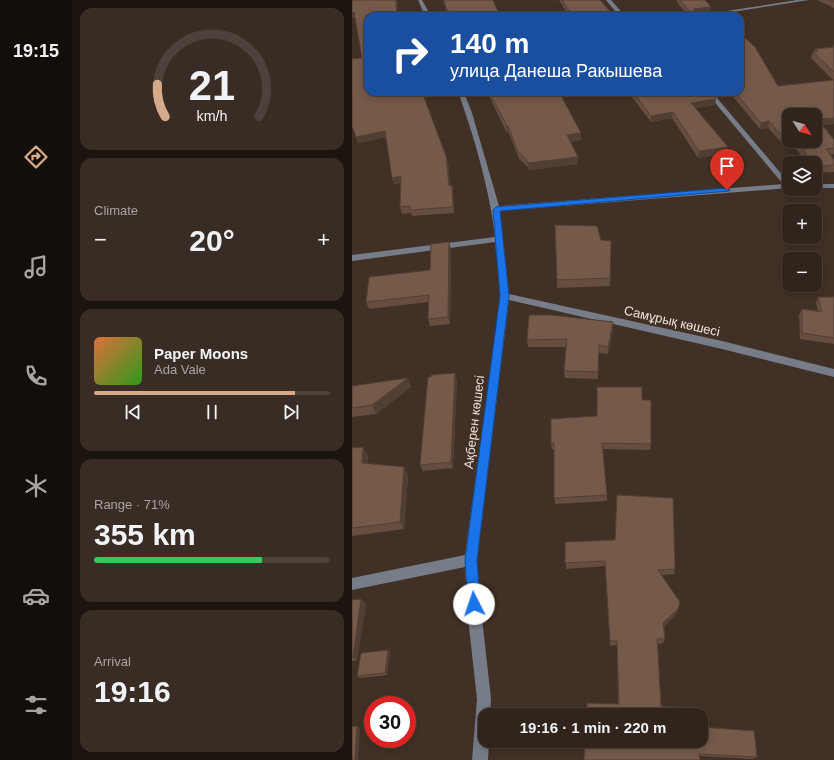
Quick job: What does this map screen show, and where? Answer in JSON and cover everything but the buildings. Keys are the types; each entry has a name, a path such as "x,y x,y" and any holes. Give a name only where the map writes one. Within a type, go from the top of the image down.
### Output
{"street":[{"path":"420,0 426,12"},
{"path":"608,0 618,12"},
{"path":"724,12 807,0"},
{"name":"Ақберен көшесі","path":"463,96 469,113 496,210 500,239 504,296 471,560 475,618 484,699 480,760"},
{"path":"712,96 782,178"},
{"path":"822,186 834,186"},
{"path":"496,210 782,187"},
{"path":"352,258 500,239"},
{"name":"Самұрық көшесі","path":"504,296 834,373"},
{"path":"352,584 471,560"}],"route":[{"path":"474,604 471,560 504,296 500,239 496,210 727,190"}]}
